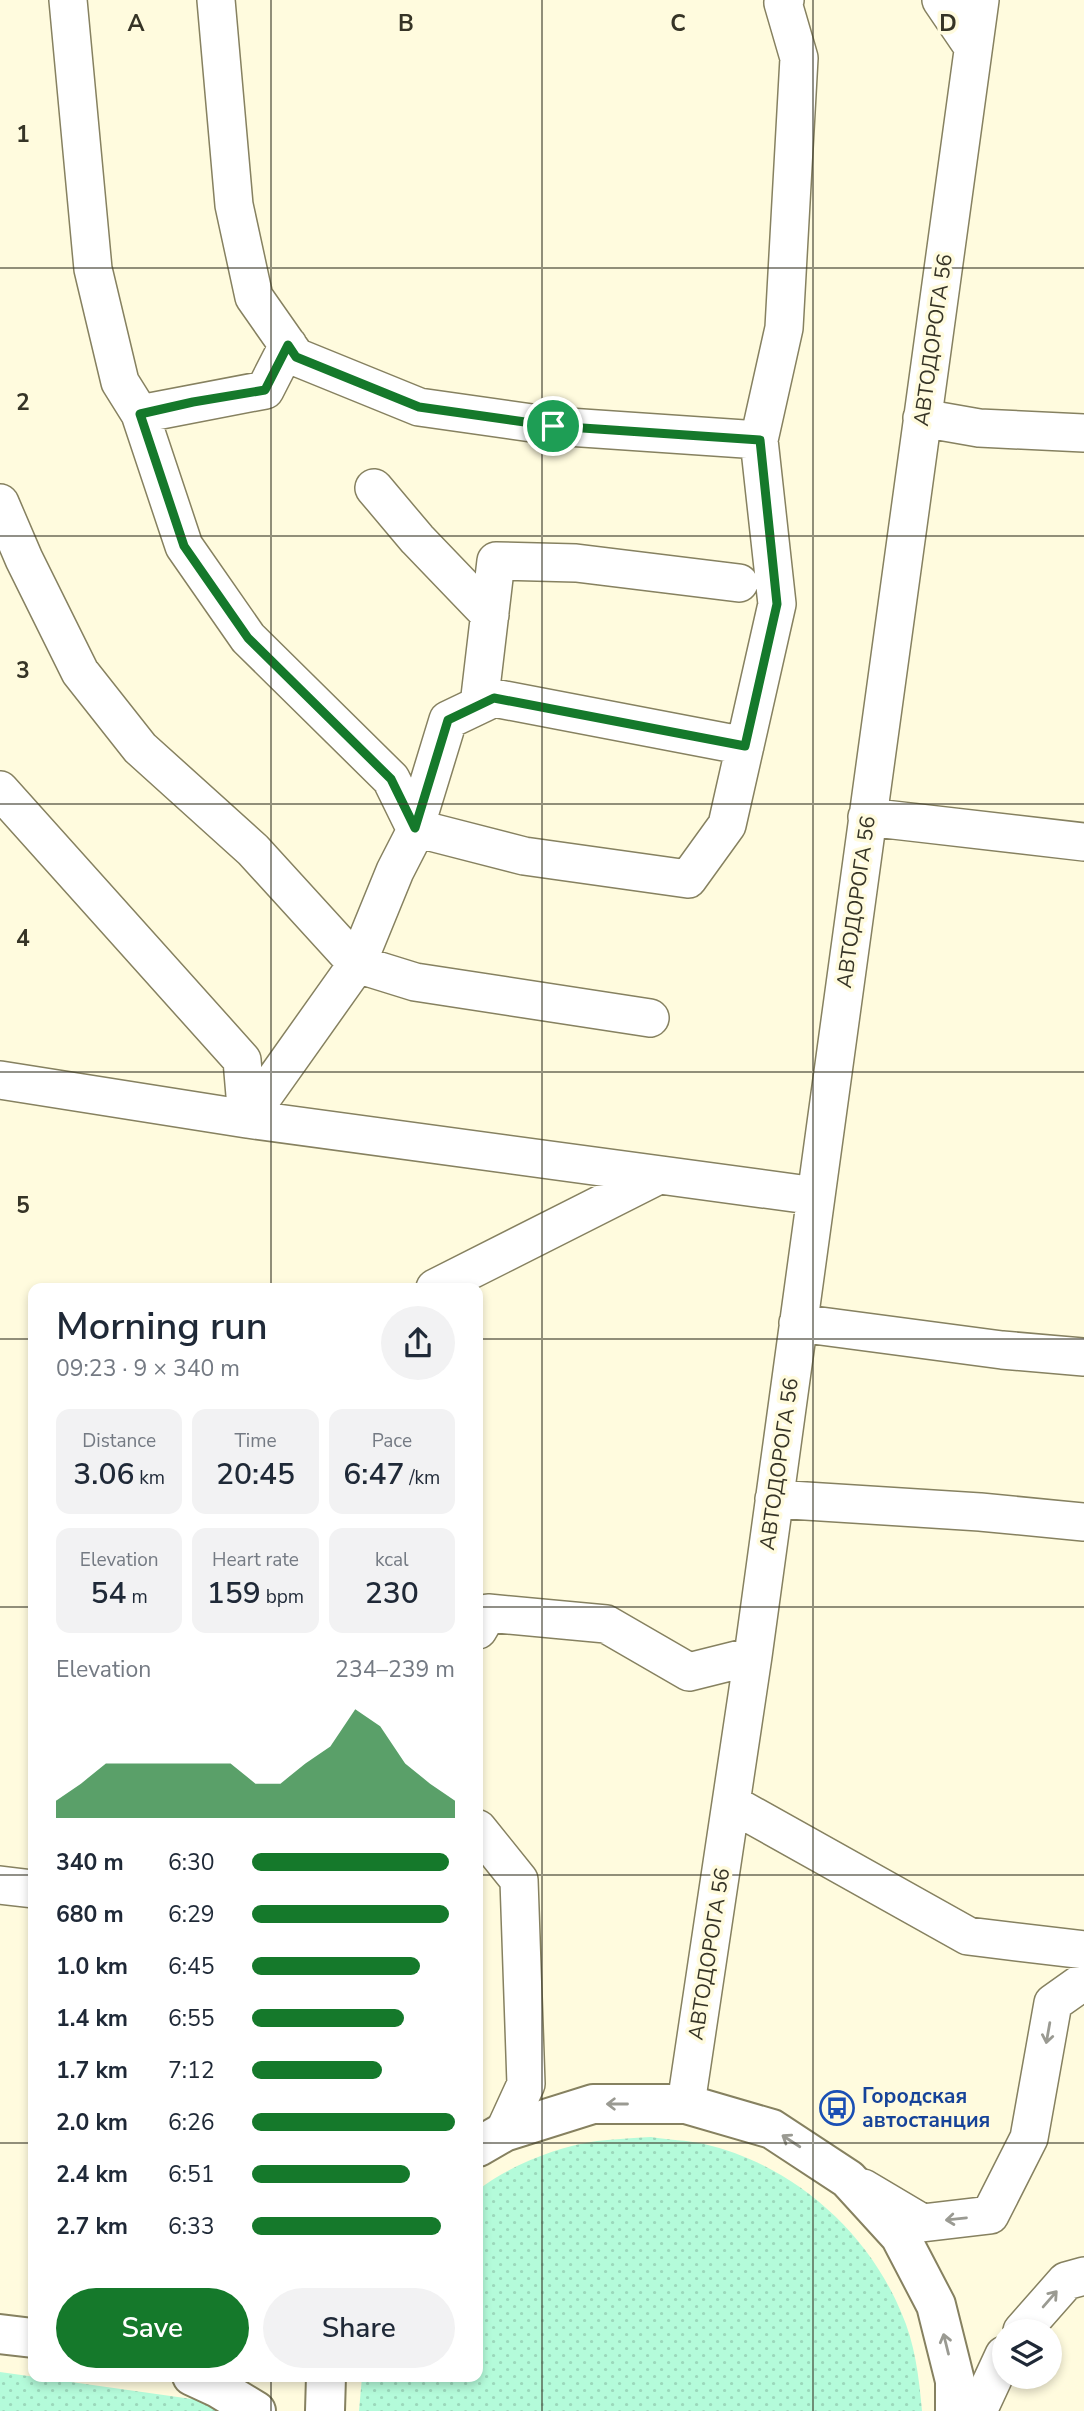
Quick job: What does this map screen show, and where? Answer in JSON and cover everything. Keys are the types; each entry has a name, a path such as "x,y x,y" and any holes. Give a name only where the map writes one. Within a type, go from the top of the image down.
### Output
{"main road":[{"path":"491,2139 593,2104 686,2104 772,2129 848,2179 900,2236 936,2305 955,2381 955,2411"},
{"path":"0,2334 28,2337"},
{"path":"205,2382 256,2411"},
{"path":"325,2411 326,2382"}],"street":[{"path":"68,0 93,269 120,382 140,414 184,546 248,638 391,779 415,828 524,856 688,879 727,825 777,604 760,440 784,328 799,58 783,3 785,0"},
{"path":"216,0 234,205 254,297 296,357 419,407 553,426 760,440"},
{"path":"941,0 973,47"},
{"name":"АВТОДОРОГА 56","path":"686,2104 753,1656 980,0"},
{"path":"140,414 265,390 288,345"},
{"path":"922,418 979,428 1084,433"},
{"path":"374,488 417,539 490,615"},
{"path":"0,503 24,559 80,671 140,748 253,850 357,964 415,982 650,1018"},
{"path":"479,705 496,561 576,563 739,583"},
{"path":"247,1119 357,964 395,871 416,830 448,720 494,698 745,746"},
{"path":"0,790 242,1060 247,1119"},
{"path":"867,817 1084,842"},
{"path":"0,1080 247,1119 816,1196"},
{"path":"445,1283 659,1175"},
{"path":"798,1323 1002,1350 1084,1357"},
{"path":"774,1499 980,1512 1084,1522"},
{"path":"483,1622 488,1613 606,1624 689,1672 753,1656"},
{"path":"732,1804 968,1936 1084,1950"},
{"path":"483,1835 519,1880 526,2084 491,2139"},
{"path":"0,1885 28,1888"},
{"path":"848,2179 922,2223 990,2215 1028,2138 1053,2003 1084,1981"},
{"path":"1033,2319 1066,2281 1084,2276"},
{"path":"978,2411 992,2381"}],"green space":[{"path":"651,2137 704,2144 767,2167 796,2184 822,2205 847,2228 868,2254 901,2312 913,2348 922,2411 359,2411 362,2382 483,2382 483,2186 534,2158 597,2141"},
{"path":"0,2372 28,2376 28,2382 71,2382 199,2400 222,2411 0,2411"}],"place":[{"name":"Городская автостанция","path":"837,2108"}],"route":[{"path":"288,345 296,357 419,407 553,426 760,440 777,604 745,746 494,698 448,720 415,828 391,779 248,638 184,546 140,414 265,390 288,345"}]}
